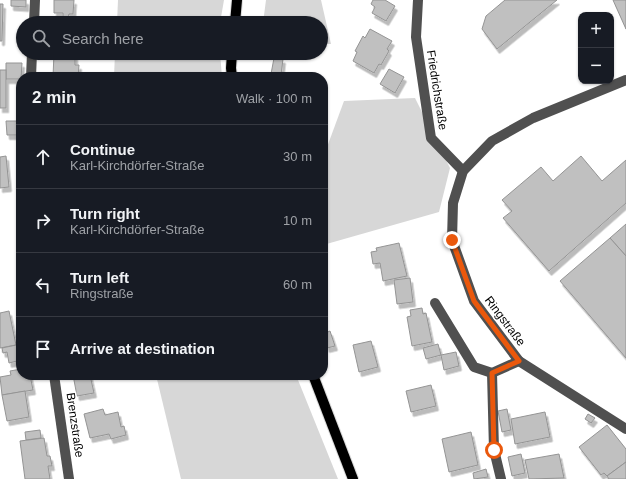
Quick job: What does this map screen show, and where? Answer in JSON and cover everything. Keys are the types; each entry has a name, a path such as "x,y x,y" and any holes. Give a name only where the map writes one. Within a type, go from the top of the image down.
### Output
{"main road":[{"path":"236,16 237,0"},
{"path":"231,72 232,60"},
{"path":"315,380 353,479"}],"street":[{"path":"34,16 35,0"},
{"name":"Friedrichstraße","path":"418,0 416,37 431,138 463,171"},
{"path":"31,72 32,60"},
{"name":"Ringstraße","path":"626,80 533,118 492,141 463,171 453,203 452,240 474,301 519,361 626,429"},
{"path":"435,303 474,367 492,373 519,361"},
{"path":"492,373 494,450 501,479"},
{"name":"Brenzstraße","path":"55,380 69,479"}],"shaded area":[{"path":"118,0 224,0 221,16 117,16"},
{"path":"266,0 321,0 325,16 264,16"},
{"path":"328,31 331,44 328,44"},
{"path":"115,60 221,60 222,72 114,72"},
{"path":"415,98 450,168 439,212 328,244 328,144 344,101"},
{"path":"157,380 298,380 338,479 181,479"}],"building":[{"path":"11,0 26,0 26,7 11,6"},
{"path":"54,0 74,0 73,14 63,16 63,13 54,13"},
{"path":"373,0 385,0 395,6 386,21 372,13 375,7 371,4"},
{"path":"505,0 557,0 497,49 482,29 486,16"},
{"path":"613,0 626,0 626,29"},
{"path":"0,4 3,4 2,41 0,41"},
{"path":"370,29 392,41 387,49 389,51 381,65 379,64 374,73 353,61 357,52 355,51 363,36 365,38"},
{"path":"54,60 75,60 75,65 79,65 78,72 53,72"},
{"path":"274,60 283,60 281,72 271,72"},
{"path":"6,63 22,63 21,72 16,72 16,79 6,79"},
{"path":"389,69 404,77 395,93 380,84"},
{"path":"0,70 6,70 6,108 0,108"},
{"path":"6,121 16,121 16,135 7,135"},
{"path":"6,156 9,187 0,188 0,157"},
{"path":"581,156 602,181 626,160 626,203 549,271 503,218 512,211 502,200 541,167 553,181"},
{"path":"626,224 626,256 610,238"},
{"path":"610,238 626,256 626,358 560,281"},
{"path":"399,243 407,276 383,281 380,263 373,264 371,252 377,251 376,248"},
{"path":"410,278 413,302 397,304 394,280"},
{"path":"422,308 423,314 426,313 432,342 412,346 407,317 411,316 410,310"},
{"path":"9,311 16,345 0,348 0,313"},
{"path":"330,331 335,346 328,348 328,332"},
{"path":"371,341 378,367 359,372 353,345"},
{"path":"438,344 441,355 426,359 423,348"},
{"path":"16,345 16,361 9,363 7,352 3,353 2,348"},
{"path":"456,352 459,366 444,370 441,355"},
{"path":"16,370 16,380 31,380 33,390 2,395 0,377 11,375 10,371"},
{"path":"74,380 91,380 94,393 77,396"},
{"path":"431,385 436,406 411,412 406,391"},
{"path":"25,391 29,417 7,421 2,395"},
{"path":"103,409 105,415 118,412 121,427 124,426 126,435 111,439 109,434 90,438 84,414"},
{"path":"507,409 511,430 502,432 498,411"},
{"path":"545,412 550,437 515,444 511,419"},
{"path":"588,414 595,418 591,423 585,419"},
{"path":"607,425 626,449 626,462 607,476 604,473 601,475 579,447"},
{"path":"40,430 41,438 26,440 25,432"},
{"path":"471,432 478,465 449,472 442,439"},
{"path":"44,438 47,456 50,456 52,466 48,466 50,479 25,479 20,441"},
{"path":"521,454 525,473 512,476 508,457"},
{"path":"559,454 564,478 529,479 525,460"},
{"path":"626,462 626,479 609,479 607,476"},
{"path":"486,469 488,477 474,479 473,473"}],"route":[{"path":"452,240 474,301 519,361 492,373 494,450"}]}
